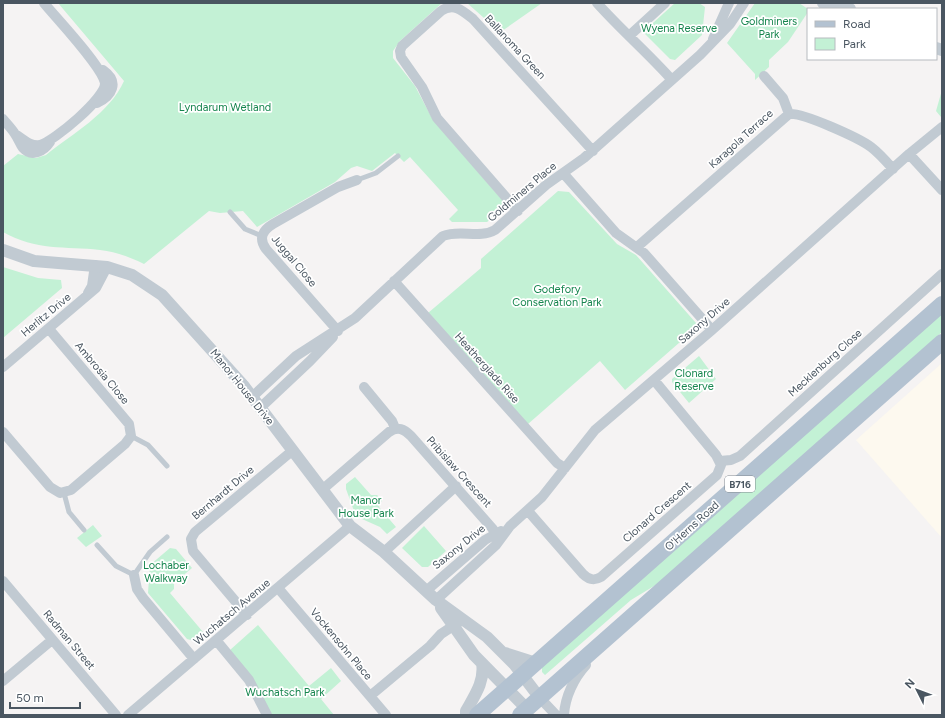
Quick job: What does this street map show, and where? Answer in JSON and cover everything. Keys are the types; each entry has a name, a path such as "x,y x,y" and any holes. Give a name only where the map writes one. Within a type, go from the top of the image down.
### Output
{"main road":[{"name":"O'Herns Road","path":"477,715 942,304"},
{"name":"B716","path":"526,713 539,697 942,342"}],"street":[{"path":"3,119 15,134 23,148 42,151 54,137 93,105 109,96 112,89 110,77 96,66 44,3"},
{"path":"597,3 628,36 643,48 672,80"},
{"path":"628,36 665,3"},
{"name":"Goldminers Place","path":"710,44 729,3"},
{"name":"Goldminers Place","path":"252,397 296,356 355,318 443,236 454,233 491,233 563,173 593,151 672,80 730,24 744,3"},
{"name":"Ballanoma Green","path":"518,211 437,118 422,87 401,57 400,51 402,46 441,11 447,7 455,7 473,19 593,151"},
{"path":"764,76 783,98 789,114"},
{"name":"Karagola Terrace","path":"638,247 789,114 800,115 857,139 871,147 893,169"},
{"name":"Saxony Drive","path":"436,600 498,536 528,511 552,485 595,430 712,330 909,154 942,127"},
{"name":"Saxony Drive","path":"923,142 942,133"},
{"path":"909,154 942,190"},
{"path":"563,173 616,233 638,247 712,330"},
{"name":"Juggal Close","path":"338,330 266,249 263,245 262,236 266,229 273,224 338,187 357,180"},
{"name":"Manor House Drive","path":"3,250 34,261 101,266 132,275 162,295 234,374 350,526 384,552 436,600 458,626 482,663 507,688 526,713"},
{"name":"Herlitz Drive","path":"3,367 86,297 101,266"},
{"name":"Mecklenburg Close","path":"720,461 731,460 740,456 942,274"},
{"name":"Heatherglade Rise","path":"394,282 556,463 565,468"},
{"name":"Ambrosia Close","path":"49,329 129,424 131,436"},
{"name":"Goldminers Place","path":"260,408 310,361 338,330"},
{"path":"654,380 720,461"},
{"name":"Pribislaw Crescent","path":"364,387 392,421 395,428 402,429 408,433 456,486 498,536"},
{"path":"323,489 395,428"},
{"path":"3,432 53,490 64,493 125,444 131,436"},
{"name":"Bernhardt Drive","path":"247,615 193,551 191,539 195,532 292,451"},
{"name":"Clonard Crescent","path":"528,511 582,574 589,579 596,580 714,478 721,469 720,461"},
{"path":"384,552 456,486"},
{"name":"Wuchatsch Avenue","path":"128,715 350,526"},
{"name":"Saxony Drive","path":"426,590 484,540 498,536"},
{"path":"134,575 137,589 142,598 194,659"},
{"name":"Radman Street","path":"3,581 116,715"},
{"name":"Vockensohn Place","path":"278,588 386,715"},
{"path":"370,696 430,646 458,626"},
{"name":"Manor House Drive","path":"458,626 487,637 522,675 539,697"},
{"path":"564,715 567,698 578,674 620,626"},
{"path":"3,681 52,640"},
{"path":"216,640 249,680 267,715"},
{"path":"502,652 536,663"},
{"path":"466,715 466,711 481,683 484,673 482,663"},
{"path":"539,697 556,715"}],"lane":[{"path":"357,180 376,173 398,156"},
{"path":"230,212 245,229 262,236"},
{"path":"131,436 148,445 167,466"},
{"path":"64,493 68,509 84,530"},
{"path":"97,545 116,566 134,575 150,552 167,537"}],"shaded area":[{"path":"942,363 942,538 856,440"}],"green space":[{"name":"Lyndarum Wetland","path":"58,3 442,3 400,41 393,51 393,58 415,86 433,120 504,202 503,210 487,222 452,222 449,219 458,210 410,157 404,162 395,153 372,171 357,166 351,168 335,182 257,227 243,211 220,213 209,211 144,264 123,255 106,251 51,247 15,238 3,232 3,166 18,154 36,158 46,155 100,113 118,93 124,81"},
{"path":"467,3 542,3 502,31 495,23 492,25"},
{"name":"Wyena Reserve","path":"675,3 699,3 705,7 702,35 675,60 670,59 643,32"},
{"name":"Goldminers Park","path":"755,3 799,3 807,8 807,14 788,42 769,60 769,67 755,80 755,74 727,43"},
{"path":"942,90 942,117 941,117 936,111"},
{"name":"Godefory Conservation Park","path":"558,191 569,192 617,244 636,255 696,323 695,329 625,390 600,361 528,424 428,313 481,268 481,259"},
{"path":"3,267 38,278 61,280 62,288 3,338"},
{"path":"942,307 942,332 659,583 631,600 545,675 542,672 542,663"},
{"name":"Clonard Reserve","path":"699,356 716,379 689,403 672,382 672,379"},
{"name":"Manor House Park","path":"355,477 371,495 377,495 382,500 379,507 396,527 387,534 380,527 362,519 354,511 346,489 346,484"},
{"path":"93,525 102,536 86,547 77,538"},
{"name":"Manor House Park","path":"424,526 446,551 428,567 422,567 402,548"},
{"name":"Lochaber Walkway","path":"170,548 176,549 192,568 174,583 174,589 170,593 203,632 194,641 187,639 148,593 150,565"},
{"name":"Wuchatsch Park","path":"258,625 309,686 331,668 341,681 321,699 334,715 272,715 230,650"}]}
